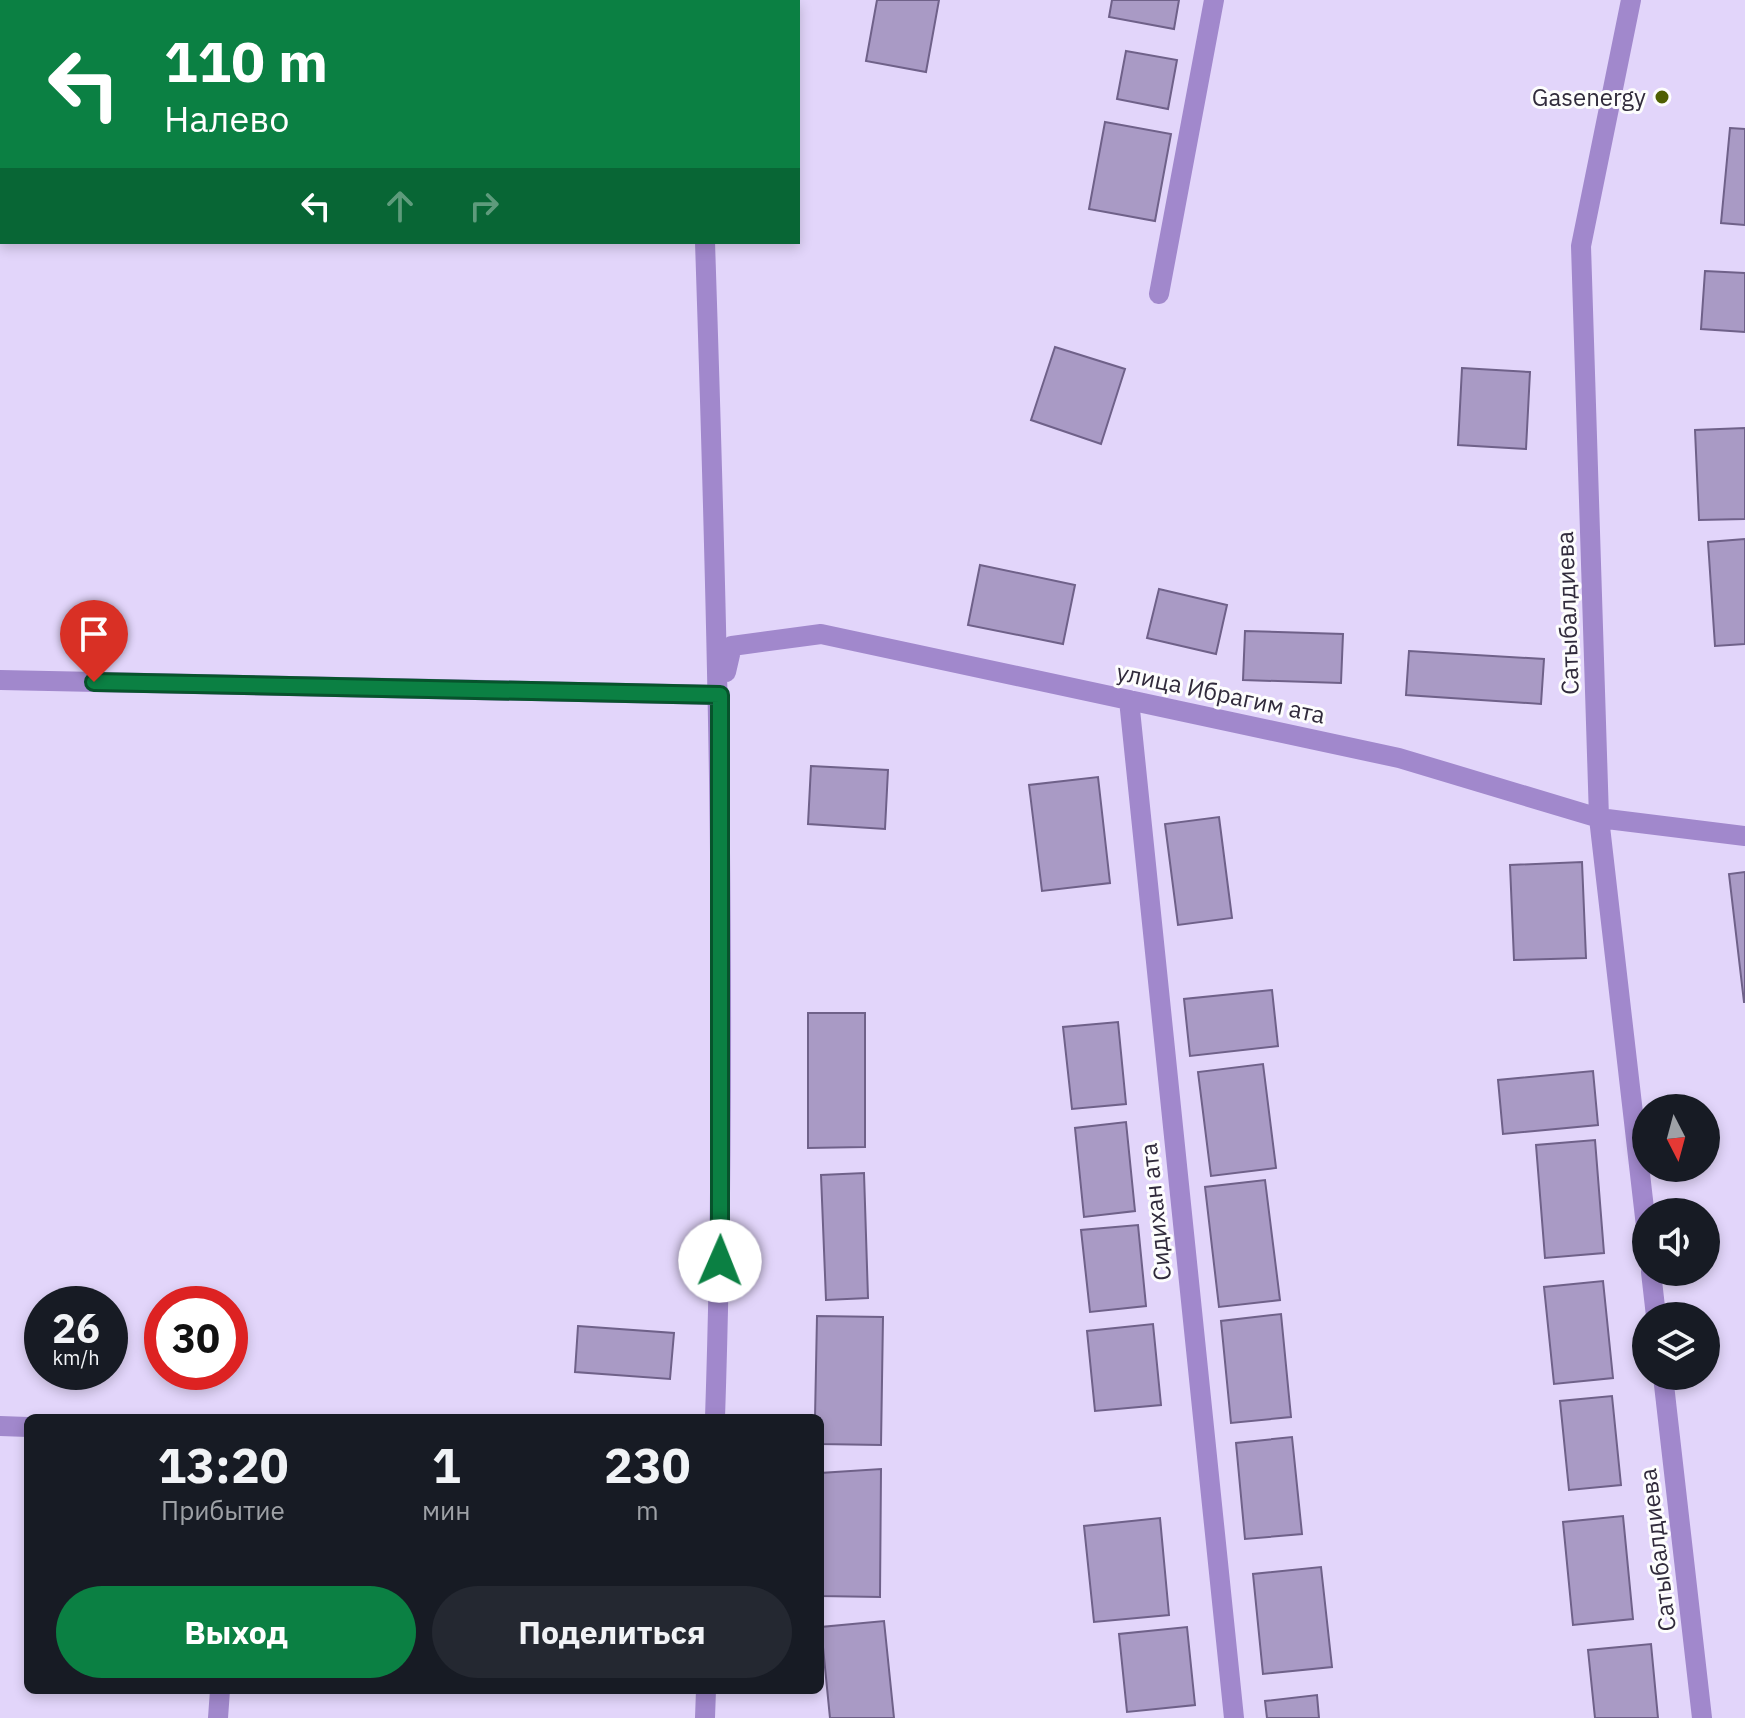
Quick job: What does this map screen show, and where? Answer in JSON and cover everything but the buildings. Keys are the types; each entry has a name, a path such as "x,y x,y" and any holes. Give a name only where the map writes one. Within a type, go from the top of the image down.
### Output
{"street":[{"path":"1159,294 1214,0"},
{"name":"Сатыбалдиева","path":"1631,0 1581,246 1599,818 1643,1198"},
{"path":"705,244 720,695 721,1230 715,1414"},
{"name":"улица Ибрагим ата","path":"720,695 732,646 821,634 1399,758 1599,818 1745,836"},
{"path":"0,680 720,695"},
{"name":"Сидихан ата","path":"1129,700 1234,1718"},
{"name":"Сатыбалдиева","path":"1665,1390 1702,1718"},
{"path":"0,1426 24,1427"},
{"path":"218,1718 220,1694"},
{"path":"705,1718 706,1694"}],"place":[{"name":"Gasenergy","path":"1662,97"}],"route":[{"path":"94,682 720,695 720,1261"}]}
